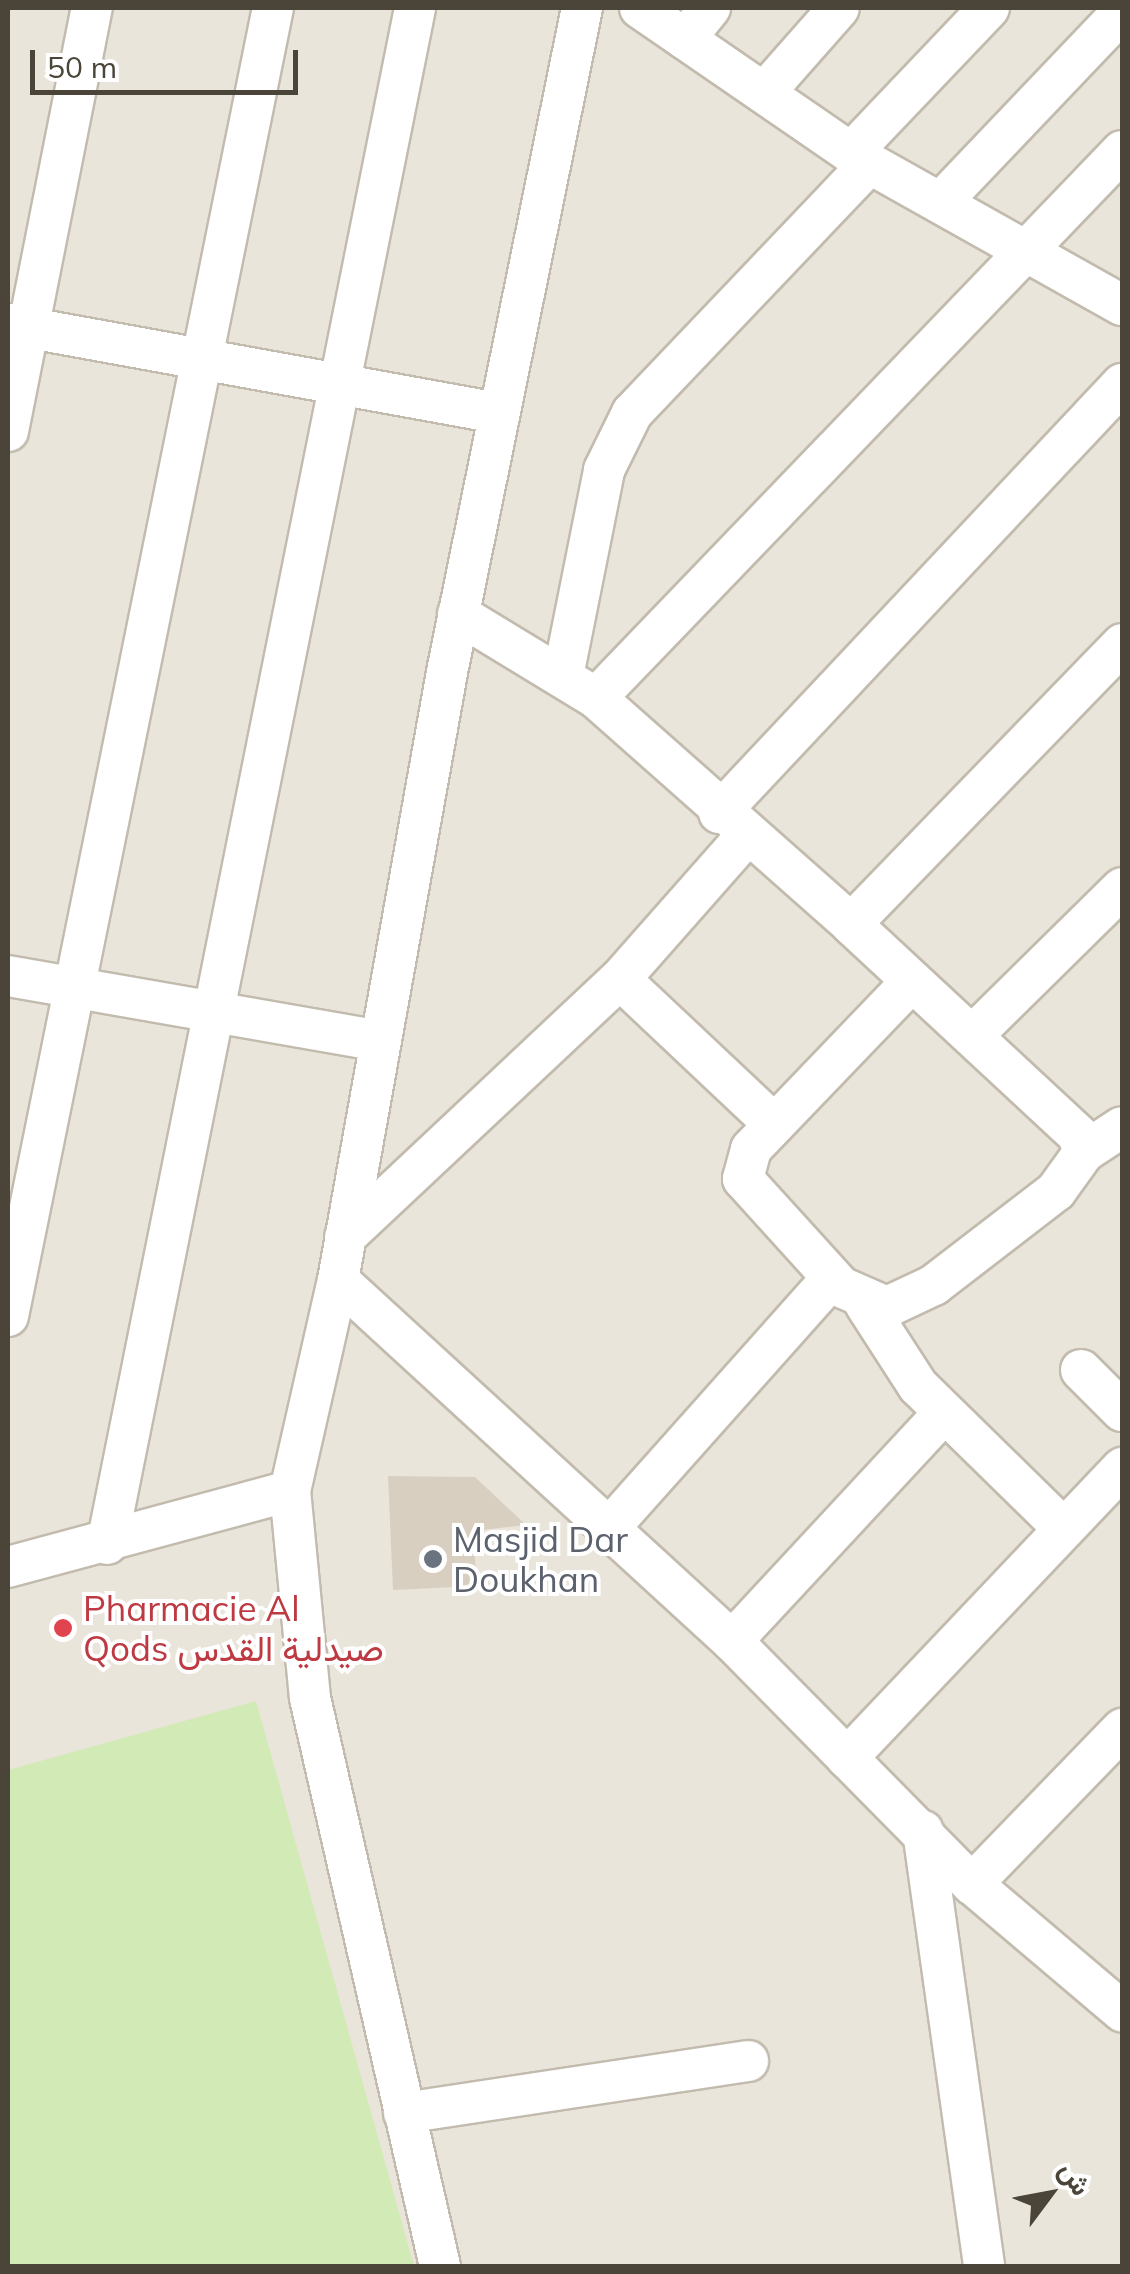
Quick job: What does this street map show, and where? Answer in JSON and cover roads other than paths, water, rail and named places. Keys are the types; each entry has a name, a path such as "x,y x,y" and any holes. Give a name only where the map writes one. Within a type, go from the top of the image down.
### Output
{"street":[{"path":"8,432 18,327 92,8"},
{"path":"8,1316 68,988 207,362 273,8"},
{"path":"107,1544 208,1012 341,385 415,8"},
{"path":"440,2266 310,1698 290,1491 338,1280 378,1041 458,614 582,8"},
{"path":"640,8 860,158 1122,304"},
{"path":"685,39 710,8"},
{"path":"764,93 840,8"},
{"path":"564,672 604,470 632,413 989,8"},
{"path":"942,201 1122,12"},
{"path":"596,698 1122,151"},
{"path":"18,327 498,413"},
{"path":"345,1237 620,979 733,825 1122,384"},
{"path":"458,614 564,672 596,698 733,825 851,924 1066,1122 1084,1152"},
{"path":"851,924 1122,644"},
{"path":"973,1036 1122,888"},
{"path":"8,976 378,1041"},
{"path":"620,979 774,1124"},
{"path":"912,981 751,1148 743,1179 832,1278 865,1304 882,1340 944,1413 1064,1528"},
{"path":"865,1304 887,1306 934,1285 1056,1191 1084,1152 1122,1127"},
{"path":"611,1526 832,1278"},
{"path":"338,1280 611,1526 732,1641 972,1884 1117,1997"},
{"path":"1081,1370 1118,1398"},
{"path":"732,1641 944,1413"},
{"path":"847,1758 1122,1468"},
{"path":"8,1567 107,1544 290,1491"},
{"path":"972,1884 1122,1729"},
{"path":"923,1831 984,2266"},
{"path":"404,2113 748,2061"}],"place":[{"name":"Masjid Dar Doukhan","path":"433,1559"},
{"name":"Pharmacie Al Qods صيدلية القدس","path":"63,1628"}]}
